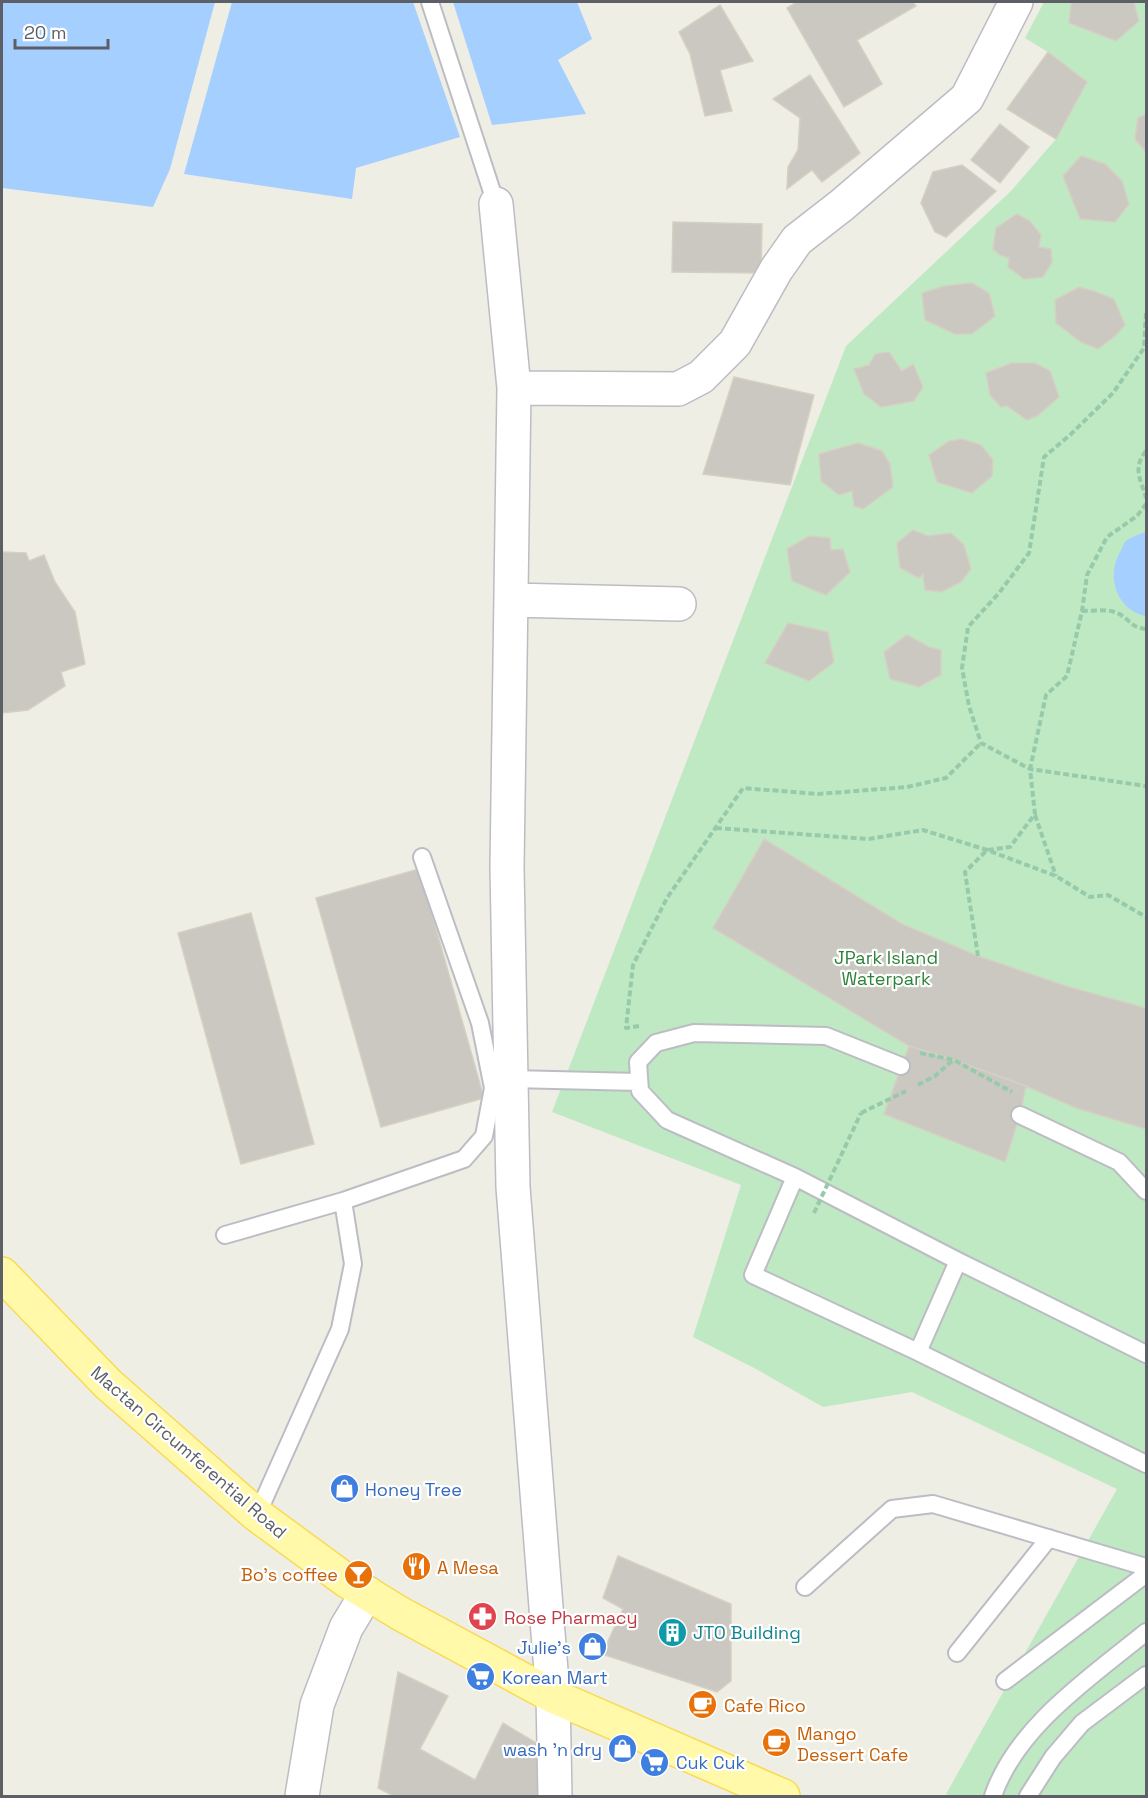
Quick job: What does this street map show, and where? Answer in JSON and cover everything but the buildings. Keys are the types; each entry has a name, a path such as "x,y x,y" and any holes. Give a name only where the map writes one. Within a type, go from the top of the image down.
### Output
{"main road":[{"name":"Mactan Circumferential Road","path":"2,1274 108,1384 257,1515 347,1581 401,1614 553,1696 783,1797"}],"street":[{"path":"514,388 678,389 701,377 735,343 776,270 797,240 967,99 1016,2"},
{"path":"496,204 514,388 507,867 513,1187 553,1696 555,1797"},
{"path":"511,600 679,604"},
{"path":"302,1797 316,1705 346,1628 367,1593"}],"lane":[{"path":"430,2 496,204"},
{"path":"225,1235 343,1201 464,1159 484,1136 493,1088 480,1023 422,857"},
{"path":"901,1066 826,1035 694,1033 656,1043 638,1062 640,1091 667,1120 795,1177 1146,1354"},
{"path":"511,1078 639,1082"},
{"path":"1020,1115 1119,1162 1146,1191"},
{"path":"795,1177 753,1275 918,1352 1146,1464"},
{"path":"257,1515 340,1329 353,1264 343,1201"},
{"path":"918,1352 958,1261"},
{"path":"805,1587 892,1509 933,1504 1146,1567"},
{"path":"957,1653 1049,1538"},
{"path":"1005,1681 1146,1574"},
{"path":"993,1797 996,1786 1021,1744 1049,1714 1146,1632"},
{"path":"1028,1797 1053,1757 1082,1723 1146,1676"}],"path":[{"path":"1146,313 1144,348 1113,393 1044,457 1029,553 999,593 968,627 962,668 969,706 981,743 1030,769 1146,786"},
{"path":"1146,452 1137,471 1146,498"},
{"path":"1056,876 1035,814 1030,769 1046,695 1067,676 1082,611 1087,576 1107,537 1137,516 1146,504"},
{"path":"1082,611 1107,610 1120,614 1135,628 1146,629"},
{"path":"626,1028 633,965 668,897 743,788 818,794 907,787 946,778 981,743"},
{"path":"978,956 965,872 987,850 1010,847 1035,814"},
{"path":"716,828 868,839 923,831 987,850 1056,876 1090,897 1108,895 1146,917"},
{"path":"814,1213 861,1113"}],"green space":[{"name":"JPark Island Waterpark","path":"1044,2 1146,2 1146,1796 951,1796 946,1794 1117,1489 912,1392 823,1407 693,1337 741,1185 552,1112 846,346 1012,190 1056,139 1048,52 1025,38"}],"water":[{"path":"2,2 215,2 170,169 153,207 2,188"},
{"path":"232,2 413,2 460,137 356,168 352,199 184,174"},
{"path":"453,2 577,2 592,39 558,60 586,114 492,125"},
{"path":"1146,532 1146,616 1128,608 1122,601 1114,583 1114,573 1115,563 1125,542"}],"place":[{"name":"Honey Tree","path":"344,1489"},
{"name":"A Mesa","path":"416,1567"},
{"name":"Bo's coffee","path":"359,1574"},
{"name":"Rose Pharmacy","path":"483,1617"},
{"name":"JTO Building","path":"672,1632"},
{"name":"Julie's","path":"592,1647"},
{"name":"Korean Mart","path":"481,1677"},
{"name":"Cafe Rico","path":"703,1705"},
{"name":"Mango Dessert Cafe","path":"776,1743"},
{"name":"wash 'n dry","path":"623,1749"},
{"name":"Cuk Cuk","path":"655,1762"}]}
